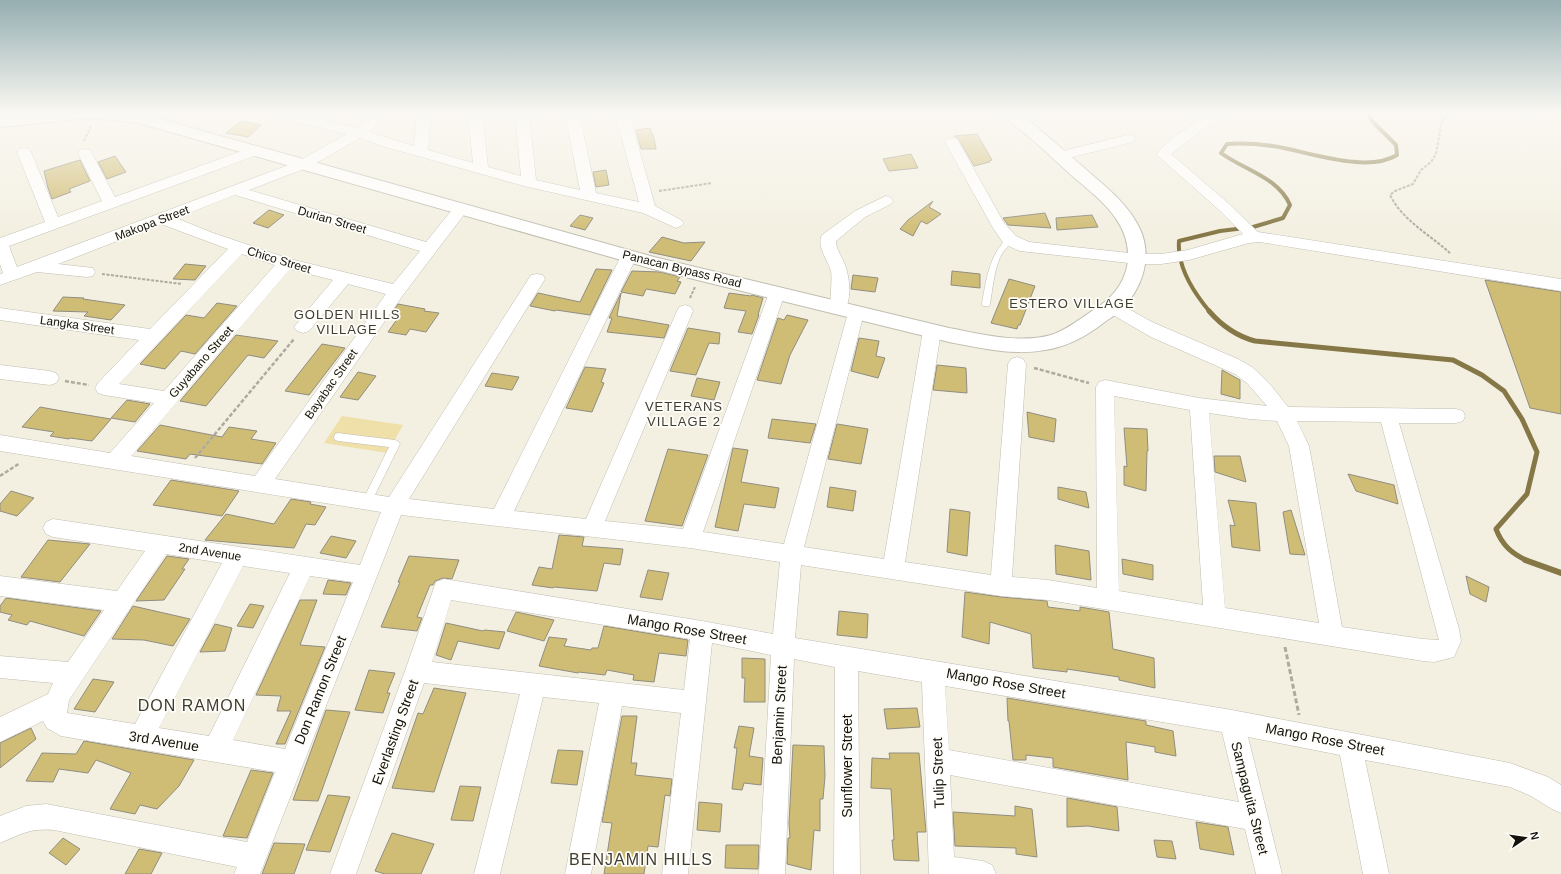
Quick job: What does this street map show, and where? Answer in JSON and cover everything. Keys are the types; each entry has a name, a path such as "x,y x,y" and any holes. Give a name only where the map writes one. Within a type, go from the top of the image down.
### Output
{"main road":[{"name":"Panacan Bypass Road","path":"266,154 700,275 932,331 987,342 1019,345 1046,343 1063,338 1081,329 1112,307 1127,289 1134,275 1138,259 1136,238 1123,216 1102,192 1057,154"}],"street":[{"path":"25,154 54,225"},
{"path":"85,154 111,204"},
{"path":"6,278 0,244 247,154"},
{"name":"Makopa Street","path":"6,278 236,192 304,164 322,154"},
{"path":"428,154 529,183 648,209 676,223"},
{"path":"479,154 481,168"},
{"path":"526,154 529,183"},
{"path":"580,154 589,196"},
{"path":"633,154 648,209"},
{"path":"958,154 992,216 1010,240 1017,244 1038,249 1138,259 1181,257 1253,235 1561,285"},
{"path":"1060,156 1069,154"},
{"path":"1163,154 1223,206 1253,235"},
{"name":"Durian Street","path":"236,192 429,248"},
{"path":"838,308 841,293 840,278 836,260 829,247 828,239 860,214 886,201"},
{"name":"Bayabac Street","path":"260,484 429,248 461,208"},
{"name":"Chico Street","path":"163,219 286,264 343,279 398,291"},
{"path":"104,388 239,247"},
{"path":"500,518 629,256"},
{"name":"Guyabano Street","path":"115,461 286,264"},
{"path":"37,266 86,272"},
{"path":"303,327 343,279"},
{"name":"Don Ramon Street","path":"250,866 394,506 537,279"},
{"path":"690,539 777,293"},
{"path":"1112,307 1140,324 1246,372 1269,395 1283,414 1293,429 1299,446 1332,635"},
{"path":"592,528 685,311"},
{"name":"Benjamin Street","path":"772,874 783,645 792,556 856,313"},
{"name":"Langka Street","path":"0,314 154,336"},
{"path":"893,570 932,331"},
{"path":"1001,586 1017,364"},
{"path":"0,372 50,378"},
{"path":"1108,600 1105,387 1199,405 1250,412 1283,414 1456,416"},
{"path":"104,388 168,400"},
{"path":"1199,405 1214,617"},
{"path":"0,443 394,506 690,539 792,556 1108,600 1434,651 1446,649 1450,641 1448,628 1388,415"},
{"name":"2nd Avenue","path":"53,528 366,575"},
{"path":"0,730 56,702 73,674 161,544"},
{"path":"140,737 237,556"},
{"path":"216,749 304,566"},
{"path":"0,586 122,602"},
{"name":"Mango Rose Street","path":"444,589 702,630 846,658 934,671 1303,734 1510,775 1539,786 1561,800"},
{"name":"Everlasting Street","path":"343,874 417,671 444,589"},
{"path":"675,874 702,630"},
{"name":"Sunflower Street","path":"846,658 847,874"},
{"path":"0,667 73,674"},
{"path":"417,671 694,704"},
{"name":"Tulip Street","path":"934,671 942,871"},
{"path":"487,874 534,685"},
{"path":"578,874 613,694"},
{"name":"3rd Avenue","path":"56,702 55,720 61,724 291,762"},
{"name":"Sampaguita Street","path":"1232,722 1269,874"},
{"path":"1350,744 1376,874"},
{"path":"937,760 1255,818"},
{"path":"0,830 18,820 37,816 54,817 250,866"},
{"path":"942,871 983,874"}],"lane":[{"path":"986,304 996,258 1004,245 1010,240"},
{"path":"338,437 395,444 367,502"}],"path":[{"path":"1436,154 1431,162 1421,170 1413,184 1395,191 1390,195 1392,202 1404,216 1450,252 1461,269"},
{"path":"644,194 712,183"},
{"path":"86,272 201,287"},
{"path":"685,311 700,275"},
{"path":"184,472 303,327"},
{"path":"1017,364 1105,387"},
{"path":"50,378 104,388"},
{"path":"1281,627 1303,734"}],"shaded area":[{"path":"342,416 403,425 387,453 324,443"}],"building":[{"path":"911,154 918,168 889,171 883,159"},
{"path":"967,154 988,154 992,160 989,161 990,162 974,166"},
{"path":"115,156 126,172 107,179 98,162"},
{"path":"80,160 90,181 69,189 71,192 52,199 44,171"},
{"path":"606,170 609,185 596,187 593,172"},
{"path":"933,201 929,207 941,214 927,224 921,221 913,236 900,229 908,220"},
{"path":"269,210 284,215 268,228 253,223"},
{"path":"1045,213 1051,228 1008,225 1003,218"},
{"path":"580,215 593,218 585,230 570,226"},
{"path":"1092,215 1098,227 1057,230 1056,218"},
{"path":"662,237 684,243 705,242 691,261 649,252"},
{"path":"185,264 206,266 195,280 173,279"},
{"path":"596,269 612,270 590,315 555,311 530,306 538,293 580,302"},
{"path":"632,271 660,272 680,277 677,281 681,282 675,294 646,289 643,296 621,292"},
{"path":"952,271 980,274 980,288 951,285"},
{"path":"853,275 878,278 875,292 851,289"},
{"path":"1009,279 1035,286 1020,325 1018,325 1017,329 991,323"},
{"path":"1485,280 1561,292 1561,414 1530,408"},
{"path":"621,293 617,316 669,325 664,338 607,332 612,318 609,318"},
{"path":"729,293 752,295 763,298 752,334 738,332 746,311 724,308"},
{"path":"63,297 84,298 83,299 125,305 111,320 84,316 88,312 53,311"},
{"path":"217,303 237,306 195,354 181,351 165,369 140,364 186,315 204,318"},
{"path":"398,304 425,309 424,311 439,313 426,332 410,329 406,335 388,332 400,315 394,310"},
{"path":"787,315 808,320 790,355 781,384 757,380 778,318 784,320"},
{"path":"688,328 720,333 719,344 709,343 696,375 670,371"},
{"path":"236,335 278,341 264,358 248,355 206,406 180,401"},
{"path":"859,338 879,341 876,356 885,358 878,378 851,371"},
{"path":"322,344 345,348 309,395 285,391"},
{"path":"937,365 966,368 967,393 933,390"},
{"path":"585,367 606,369 601,382 604,383 592,412 566,408"},
{"path":"1222,370 1240,380 1240,399 1221,394"},
{"path":"358,372 376,376 358,400 340,397"},
{"path":"492,373 519,377 512,390 485,386"},
{"path":"697,378 720,382 714,400 691,396"},
{"path":"127,400 150,404 135,422 111,418"},
{"path":"40,407 111,419 92,441 50,436 54,432 22,427"},
{"path":"1027,412 1056,419 1054,442 1029,437"},
{"path":"772,419 816,424 810,443 768,438"},
{"path":"837,424 868,429 861,464 828,459"},
{"path":"160,425 222,437 229,427 257,431 251,439 276,443 262,464 190,454 186,459 137,451"},
{"path":"1124,428 1147,429 1148,451 1146,491 1124,485 1124,466 1127,467"},
{"path":"733,448 748,450 741,482 779,488 775,508 744,504 738,531 715,527"},
{"path":"668,449 708,455 682,526 645,521"},
{"path":"1214,456 1240,456 1246,482 1215,472"},
{"path":"1348,474 1394,485 1398,504 1356,491"},
{"path":"171,480 239,491 222,516 153,505"},
{"path":"830,487 856,491 853,511 827,507"},
{"path":"1058,487 1086,492 1089,508 1058,499"},
{"path":"11,491 34,498 17,516 0,511 0,504"},
{"path":"291,499 311,502 310,504 326,507 315,525 306,524 294,548 205,540 226,514 274,524"},
{"path":"1228,500 1256,503 1260,551 1232,547 1230,525 1235,526"},
{"path":"950,509 970,512 967,556 947,552"},
{"path":"1291,510 1305,555 1290,554 1283,512"},
{"path":"559,535 584,537 582,546 623,549 620,565 604,563 597,591 532,585 539,567 552,569"},
{"path":"331,536 356,541 346,558 320,553"},
{"path":"48,540 90,544 60,582 21,577"},
{"path":"1055,545 1089,551 1091,580 1056,574"},
{"path":"167,556 189,559 182,569 185,569 164,600 136,601"},
{"path":"409,556 459,560 452,579 443,578 435,581 433,585 430,585 417,617 422,618 417,631 381,627 400,582 398,582"},
{"path":"1122,559 1153,565 1153,580 1123,574"},
{"path":"648,570 669,573 662,600 640,597"},
{"path":"1466,576 1489,587 1486,602 1470,594"},
{"path":"328,580 351,583 346,595 323,594"},
{"path":"965,592 1047,601 1048,607 1080,611 1080,607 1109,612 1113,649 1154,658 1155,688 1119,680 1119,677 1067,669 1067,672 1033,668 1031,634 990,622 989,644 962,637"},
{"path":"6,598 101,611 84,636 30,621 27,625 8,620 12,615 0,612 0,606"},
{"path":"300,600 317,600 300,645 325,647 285,744 276,744 291,711 277,711 281,696 256,695"},
{"path":"250,604 264,606 253,628 237,626"},
{"path":"133,606 190,619 173,646 144,640 112,639"},
{"path":"839,611 868,614 867,638 837,635"},
{"path":"516,612 554,620 544,641 507,631"},
{"path":"446,623 483,631 505,632 499,649 458,641 451,660 436,655"},
{"path":"215,624 232,628 225,651 200,652"},
{"path":"604,626 688,640 686,656 659,653 654,682 633,680 634,675 607,670 605,675 578,673 539,666 549,637 567,639 564,646 591,650 592,648 598,648"},
{"path":"742,658 765,659 765,702 744,702 745,678 742,678"},
{"path":"369,670 395,673 387,693 390,693 383,713 355,710"},
{"path":"93,679 114,682 95,712 74,709"},
{"path":"434,688 466,693 434,792 392,788 418,713 423,714"},
{"path":"1007,698 1146,721 1146,725 1173,731 1176,756 1155,752 1155,747 1126,742 1128,780 1053,767 1053,758 1026,755 1026,760 1013,760 1008,721"},
{"path":"917,708 920,727 887,729 884,709"},
{"path":"326,710 350,712 318,801 293,800"},
{"path":"622,716 637,716 631,763 637,763 635,775 672,779 670,796 665,795 658,847 648,846 644,874 604,874 612,823 602,822"},
{"path":"739,726 754,728 749,756 763,758 761,785 744,783 742,790 732,789 737,748 734,748"},
{"path":"31,728 36,739 0,768 0,743"},
{"path":"84,741 194,760 179,786 157,809 140,805 135,814 110,809 131,773 96,760 88,773 59,769 53,782 26,781 42,753 76,754"},
{"path":"793,745 824,746 825,776 823,799 820,799 820,831 814,830 811,870 787,864 788,838 790,838 789,823"},
{"path":"558,750 583,751 577,785 551,783"},
{"path":"889,753 919,753 926,832 917,832 919,861 894,860 891,789 871,788 872,758 890,759"},
{"path":"251,770 273,773 247,838 223,836"},
{"path":"460,786 481,787 473,821 451,820"},
{"path":"328,795 350,797 330,852 306,850"},
{"path":"1067,798 1117,807 1119,831 1088,826 1067,827"},
{"path":"699,802 722,804 720,832 697,830"},
{"path":"1015,806 1032,809 1037,857 1016,854 1016,848 955,846 953,812 1015,816"},
{"path":"1196,822 1228,827 1234,855 1200,849"},
{"path":"392,833 434,844 421,874 385,874 375,871"},
{"path":"63,838 80,849 66,865 49,853"},
{"path":"1154,840 1172,841 1176,859 1157,857"},
{"path":"274,843 305,844 294,874 262,874"},
{"path":"726,845 759,845 758,869 725,868"},
{"path":"139,849 162,853 151,874 125,874"}],"waterway":[{"path":"1210,312 1188,279 1181,260 1179,241 1220,231 1253,227 1283,218 1290,205 1285,195 1277,187 1260,175 1222,154"},
{"path":"1309,154 1353,162 1384,160 1397,154"},
{"path":"1210,312 1230,330 1255,341 1453,360 1482,375 1504,391 1522,419 1537,452 1527,494 1496,529 1501,540 1508,548 1528,561"},
{"path":"1525,560 1561,573"}],"district":[{"name":"ESTERO VILLAGE","path":"1072,303"},
{"name":"GOLDEN HILLS VILLAGE","path":"347,322"},
{"name":"VETERANS VILLAGE 2","path":"684,414"},
{"name":"DON RAMON","path":"192,705"},
{"name":"BENJAMIN HILLS","path":"641,859"}]}
